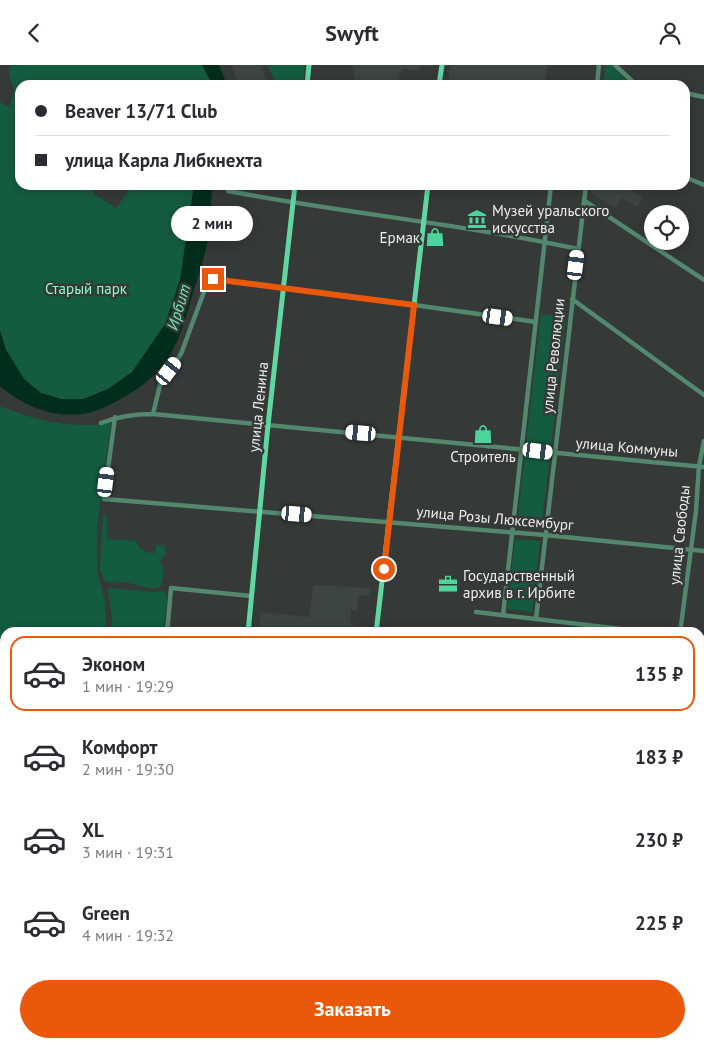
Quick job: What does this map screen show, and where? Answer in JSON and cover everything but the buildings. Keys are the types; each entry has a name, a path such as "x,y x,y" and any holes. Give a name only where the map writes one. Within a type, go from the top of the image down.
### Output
{"main road":[{"path":"308,80 309,65"},
{"path":"440,80 442,65"},
{"name":"улица Ленина","path":"248,627 268,425 294,190"},
{"path":"377,627 427,190"}],"street":[{"path":"598,80 600,65"},
{"path":"615,65 630,80"},
{"path":"690,94 704,97"},
{"path":"690,179 704,185"},
{"name":"улица Революции","path":"503,615 550,190"},
{"name":"улица Революции","path":"536,619 586,190"},
{"path":"228,191 293,203 544,241 578,249"},
{"path":"585,201 704,280"},
{"path":"153,414 160,385 181,353 205,289 213,279 536,323"},
{"path":"572,299 704,395"},
{"name":"улица Коммуны","path":"101,423 114,417 132,414 153,414 701,467"},
{"name":"улица Розы Люксембург","path":"114,417 104,499 389,521 704,551"},
{"name":"улица Свободы","path":"681,627 704,441"},
{"path":"168,627 171,588 251,596"},
{"path":"476,612 604,627"}],"shaded area":[{"path":"232,65 261,65 266,80 236,80"},
{"path":"352,65 431,65 430,67 420,66 419,71 402,69 399,80 355,80"},
{"path":"450,65 548,65 546,80 448,80"},
{"path":"592,190 633,190 642,197 637,207 622,198 615,208 591,193"},
{"path":"313,585 370,588 369,596 359,595 357,611 351,610 350,622 353,623 353,627 259,627 261,612 309,617"}],"green space":[{"name":"Старый парк","path":"11,65 202,65 210,80 15,80 15,190 94,190 94,194 116,208 129,190 193,190 180,280 165,324 132,372 108,389 83,399 61,399 41,393 24,379 6,350 0,331 0,102 9,107 14,91 9,73"},
{"path":"268,65 305,65 304,80 274,80"},
{"path":"606,65 611,65 625,80 604,80"},
{"path":"541,314 566,317 551,447 526,444"},
{"path":"0,406 40,420 82,425 110,423 97,527 97,572 105,600 106,627 0,627"},
{"path":"525,455 550,458 541,528 517,525"},
{"path":"103,513 107,517 107,539 136,541 140,549 144,549 145,552 155,553 156,545 164,545 166,554 160,561 163,574 160,587 146,588 126,582 105,581 100,570"},
{"path":"515,539 540,541 532,612 507,609"},
{"path":"109,588 154,592 165,591 167,600 164,627 112,627"}],"water":[{"path":"202,65 219,65 225,80 210,80"},
{"name":"Ирбит","path":"193,190 212,190 209,235 201,269 182,328 171,353 152,377 134,391 115,402 95,411 70,415 45,411 32,406 21,401 0,386 0,331 6,350 24,379 41,393 61,399 83,399 108,389 132,372 165,324 180,280"}],"place":[{"name":"Музей уральского искусства","path":"477,219"},
{"name":"Ермак","path":"435,237"},
{"name":"Строитель","path":"483,434"},
{"name":"Государственный архив в г. Ирбите","path":"448,584"}],"route":[{"path":"213,279 414,305 384,569"}]}
